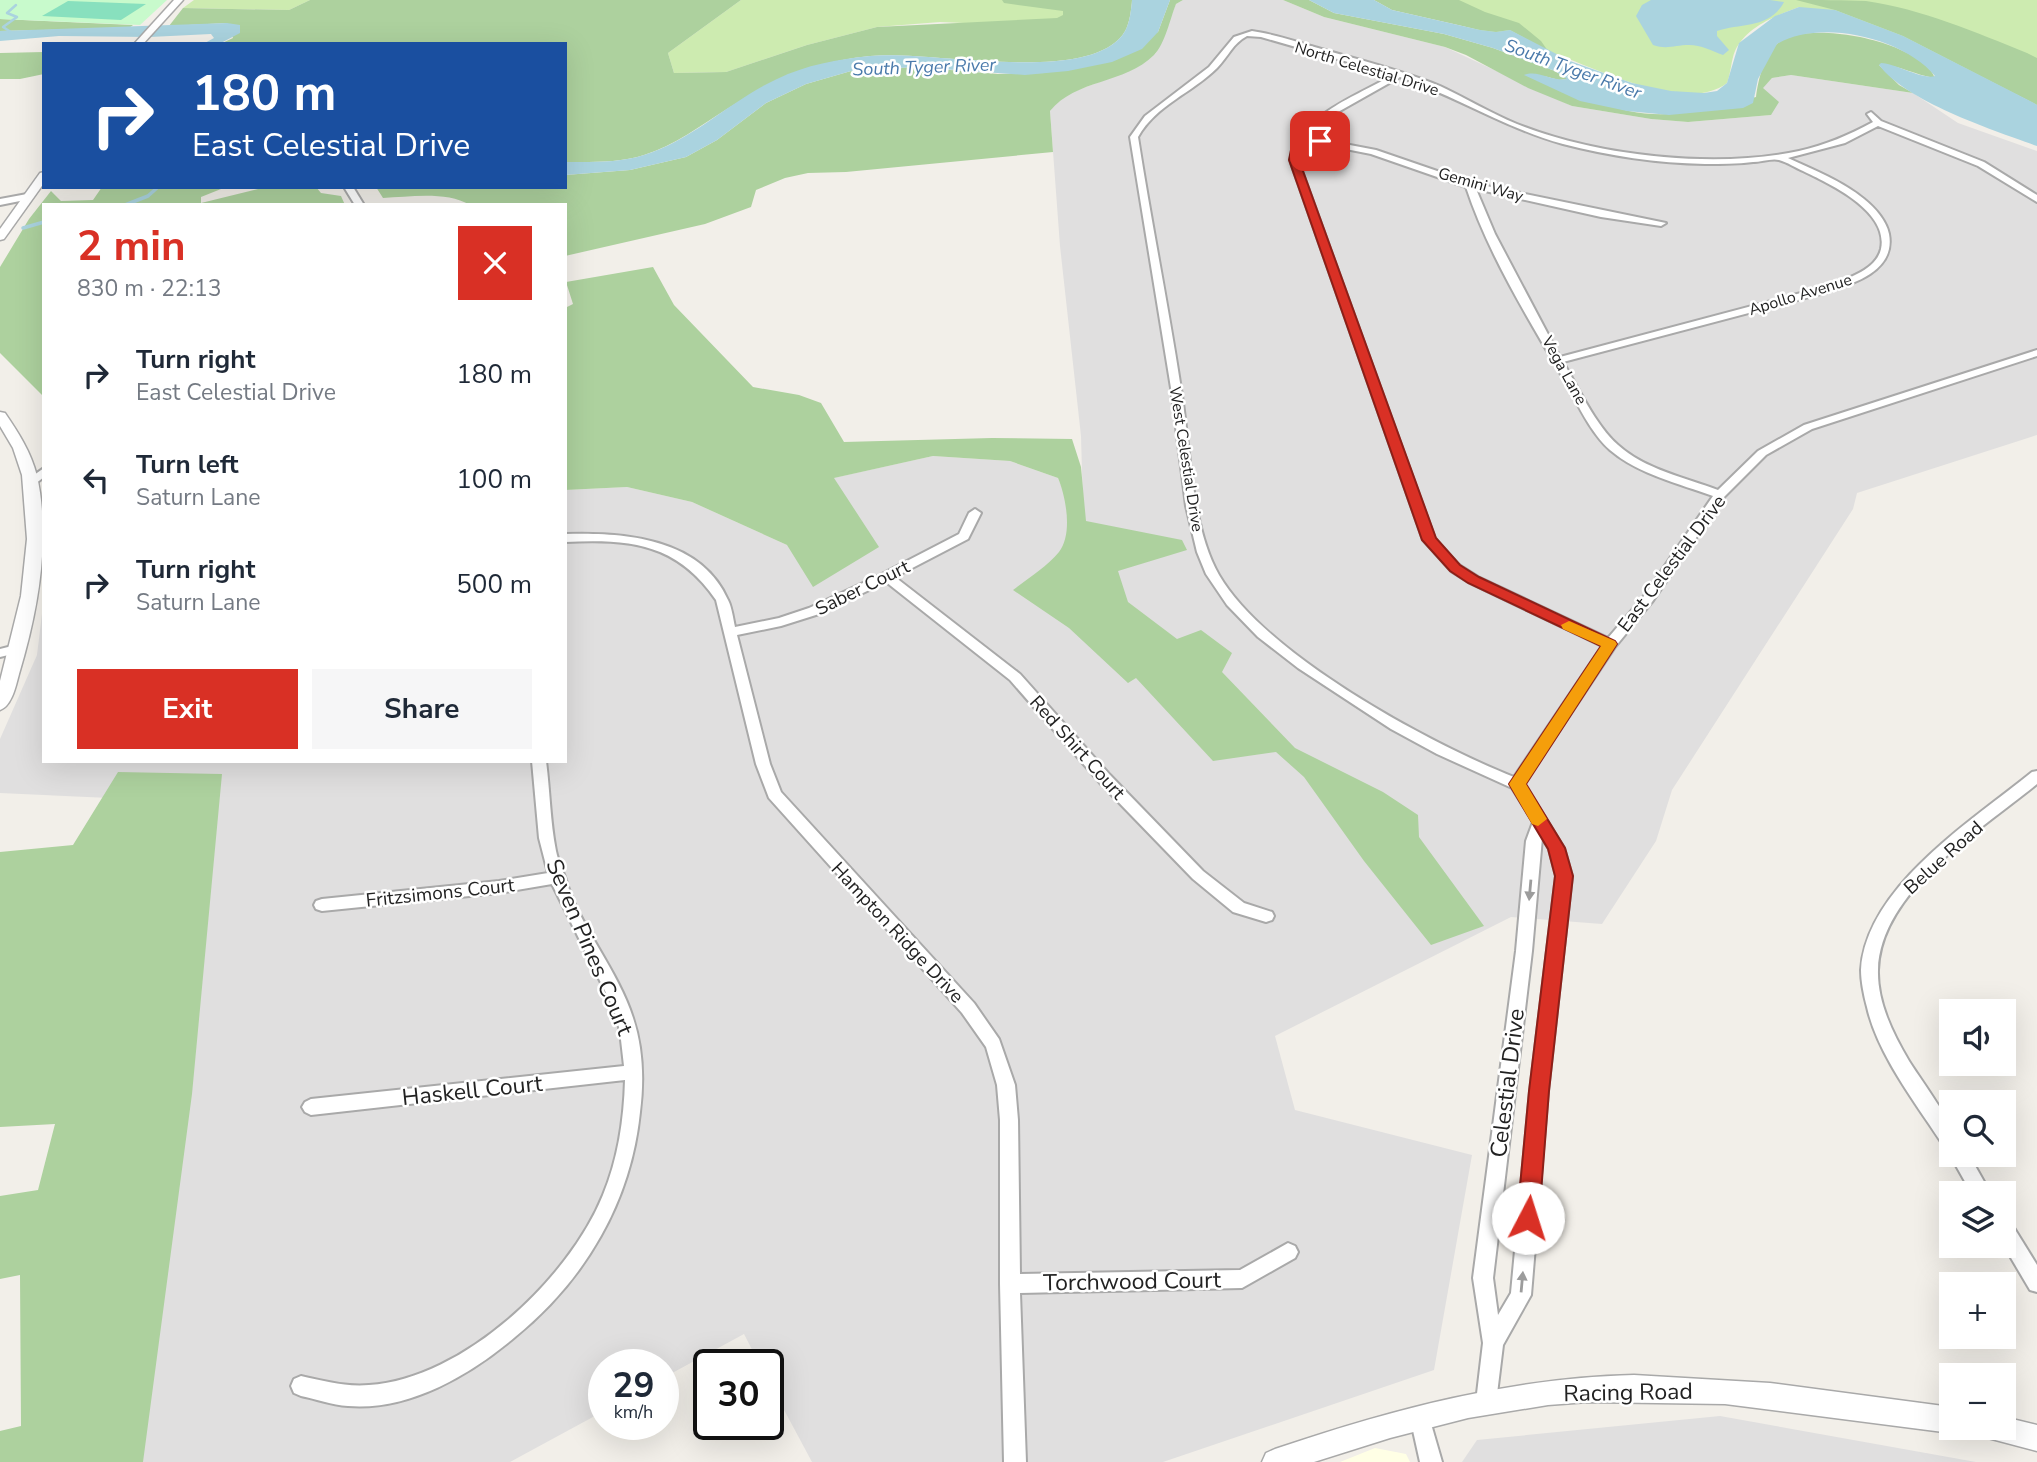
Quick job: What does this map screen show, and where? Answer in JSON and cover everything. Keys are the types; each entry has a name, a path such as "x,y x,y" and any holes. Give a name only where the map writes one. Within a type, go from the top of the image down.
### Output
{"street":[{"path":"140,42 179,0"},
{"name":"North Celestial Drive","path":"1244,29 1398,75 1443,91 1513,126 1593,149 1681,159 1780,158 1845,140 1878,123"},
{"name":"West Celestial Drive","path":"1244,29 1220,61 1146,120 1134,137 1195,516 1205,556 1213,576 1229,598 1256,627 1299,663 1421,738 1478,769 1517,784"},
{"path":"1398,75 1327,115 1302,138 1297,145 1294,160 1429,540 1455,568 1474,580 1610,644"},
{"path":"1871,114 1878,123 1982,165 2018,184 2037,199"},
{"name":"Gemini Way","path":"1302,138 1373,152 1470,184 1601,214 1661,223"},
{"name":"Apollo Avenue","path":"1559,360 1819,290 1861,274 1876,265 1885,253 1885,235 1868,207 1846,190 1780,158"},
{"path":"0,237 42,178"},
{"name":"Vega Lane","path":"1470,184 1474,201 1486,225 1559,360 1590,414 1616,450 1720,495"},
{"path":"0,202 27,197"},
{"name":"East Celestial Drive","path":"1517,784 1610,644 1648,598 1720,495 1762,453 1800,431 2037,354"},
{"path":"0,416 38,477 38,578 0,704"},
{"name":"Saber Court","path":"731,632 781,622 814,611 887,577 964,536 975,513"},
{"name":"Hampton Ridge Drive","path":"567,538 629,539 662,546 677,553 710,579 722,600 763,764 774,794 968,1008 993,1044 1006,1085 1009,1120 1010,1284 1016,1462"},
{"name":"Red Shirt Court","path":"887,577 1015,677 1105,779 1198,875 1239,908 1266,916"},
{"path":"0,653 16,649"},
{"name":"Seven Pines Court","path":"301,1386 347,1395 374,1395 404,1389 439,1376 473,1357 536,1307 565,1275 589,1242 609,1207 625,1158 632,1119 634,1072 631,1040 622,1010 551,859 540,763"},
{"name":"Belue Road","path":"1939,1122 1882,1026 1870,989 1870,954 1882,922 1912,881 2037,776"},
{"name":"Celestial Drive","path":"1493,1343 1521,1295 1539,1091 1564,876 1556,848 1517,784"},
{"name":"Celestial Drive","path":"1486,1402 1493,1343 1483,1278 1524,951 1534,841 1540,823"},
{"name":"Fritzsimons Court","path":"322,905 499,887 558,877"},
{"name":"Haskell Court","path":"311,1107 634,1072"},
{"path":"2016,1249 2037,1283"},
{"name":"Torchwood Court","path":"1010,1284 1242,1279 1288,1252"},
{"name":"Racing Road","path":"1275,1462 1420,1417 1486,1402 1586,1389 1674,1388 1780,1396 1939,1418"},
{"path":"1420,1417 1431,1462"},
{"path":"2016,1433 2037,1438"}],"shaded area":[{"path":"1183,0 1283,0 1324,17 1445,47 1572,106 1688,122 1771,115 1762,88 1772,78 1791,75 1913,93 1958,123 2037,151 2037,435 1857,493 1853,509 1672,790 1656,841 1602,924 1511,917 1275,1036 1295,1110 1472,1155 1434,1370 1163,1462 812,1462 784,1410 784,1349 752,1349 744,1334 716,1349 693,1349 693,1362 679,1369 679,1349 588,1349 588,1420 510,1462 107,1462 174,801 0,793 0,739 37,655 42,614 42,763 567,763 567,490 627,487 692,502 787,545 833,478 933,456 1010,461 1058,478 1084,542 1081,436 1060,246 1050,111 1058,100 1136,68 1156,53 1176,4"},
{"path":"1720,1416 1976,1462 1462,1462 1477,1440"},
{"path":"1375,1448 1406,1454 1410,1462 1340,1462"}],"green space":[{"path":"0,0 167,0 140,25 0,19"},
{"path":"194,0 310,0 289,10 183,8"},
{"path":"310,0 741,0 668,53 674,73 726,72 807,45 877,27 1057,18 1063,15 1063,11 1004,3 1002,0 1132,0 1125,31 1119,39 1098,52 1070,59 1037,62 896,55 831,62 796,73 761,89 677,141 655,151 605,162 567,162 567,42 224,42 233,38 227,23 169,26 183,8 289,10"},
{"path":"741,0 1132,0 1126,30 940,22 877,27 807,45 726,72 674,73 668,53"},
{"path":"1170,0 1183,0 1176,4 1164,38 1154,55 1129,71 1073,93 1050,111 1053,152 846,172 808,173 785,178 756,190 751,207 705,224 567,256 567,203 465,203 450,198 428,196 383,198 377,189 567,189 567,175 630,170 686,157 717,140 766,103 806,84 851,71 914,67 998,74 1045,73 1158,32"},
{"path":"1283,0 1309,0 1334,13 1444,34 1493,48 1555,71 1568,79 1559,80 1544,76 1597,100 1629,111 1645,113 1693,112 1756,97 1762,68 1773,48 1793,36 1813,33 1863,38 1888,45 1926,65 1935,78 1879,65 1899,85 1913,93 1791,75 1772,78 1763,88 1779,102 1771,115 1688,122 1651,119 1572,106 1528,88 1466,55 1445,47 1324,17"},
{"path":"1374,0 2037,0 2037,105 1799,7 1771,19 1746,35 1735,51 1727,83 1709,92 1687,94 1636,84 1544,50"},
{"path":"1374,0 1459,0 1519,23 1541,41 1548,51 1510,30 1480,30 1392,10"},
{"path":"1796,0 1866,1 1887,5 1948,22 2027,53 2037,58 2037,105 1903,36 1835,10"},
{"path":"68,1 146,4 121,20 42,16"},
{"path":"0,19 133,25 129,28 0,31"},
{"path":"42,52 42,74 20,79 0,79 0,53"},
{"path":"101,189 221,189 201,197 201,203 42,203 42,395 0,353 0,267 29,219 51,191 61,201 93,200"},
{"path":"258,189 318,189 321,193 341,196 344,203 201,203"},
{"path":"653,267 674,305 753,387 799,395 821,403 844,442 1072,439 1081,467 1086,521 1182,540 1187,550 1118,571 1128,602 1177,639 1201,630 1232,653 1222,672 1295,748 1383,792 1418,815 1419,837 1484,926 1431,945 1364,861 1304,777 1276,752 1213,761 1136,678 1128,683 1069,628 1013,590 1049,562 1063,544 1067,515 1058,478 1010,461 933,456 834,478 879,547 813,587 787,545 692,502 627,487 567,490 567,307 573,304 567,282"},
{"path":"118,772 222,774 192,1094 143,1462 0,1462 0,1431 21,1426 20,1275 0,1279 0,1196 38,1190 55,1124 0,1127 0,852 73,845"}],"water":[{"name":"South Tyger River","path":"1132,0 1170,0 1158,32 1142,49 1112,62 1068,71 1025,75 914,67 851,71 806,84 766,103 717,140 686,157 630,170 567,175 567,162 605,162 644,155 662,148 760,88 788,74 822,63 896,55 1001,62 1070,59 1098,52 1119,39 1129,21"},
{"name":"South Tyger River","path":"1309,0 1374,0 1392,10 1480,30 1510,30 1570,61 1632,83 1671,91 1704,93 1717,91 1727,83 1739,43 1775,16 1799,7 1835,10 1903,36 2037,105 2037,146 1952,113 1909,91 1879,65 1887,64 1924,76 1935,76 1903,51 1860,36 1815,33 1795,36 1777,44 1758,79 1753,103 1743,108 1669,115 1627,111 1580,101 1524,75 1567,79 1555,71 1493,48 1444,34 1334,13"},
{"path":"1651,0 1784,2 1778,11 1763,21 1717,31 1717,36 1729,50 1723,55 1693,45 1653,45 1636,16 1642,5"},
{"path":"227,23 240,25 240,33 223,42 207,42 214,38 211,34 150,37 59,36 0,41 0,31"}],"waterway":[{"path":"14,34 3,27 17,17 7,13 16,5"},
{"path":"130,203 148,196 156,189"},
{"path":"23,228 42,223"}],"slow traffic":[{"path":"1538,819 1517,784 1593,674 1610,644 1569,625"}],"route":[{"path":"1320,141 1302,138 1294,152 1294,160 1429,540 1455,568 1474,580 1610,644 1593,674 1517,784 1556,848 1564,876 1539,1091 1528,1218"}]}
